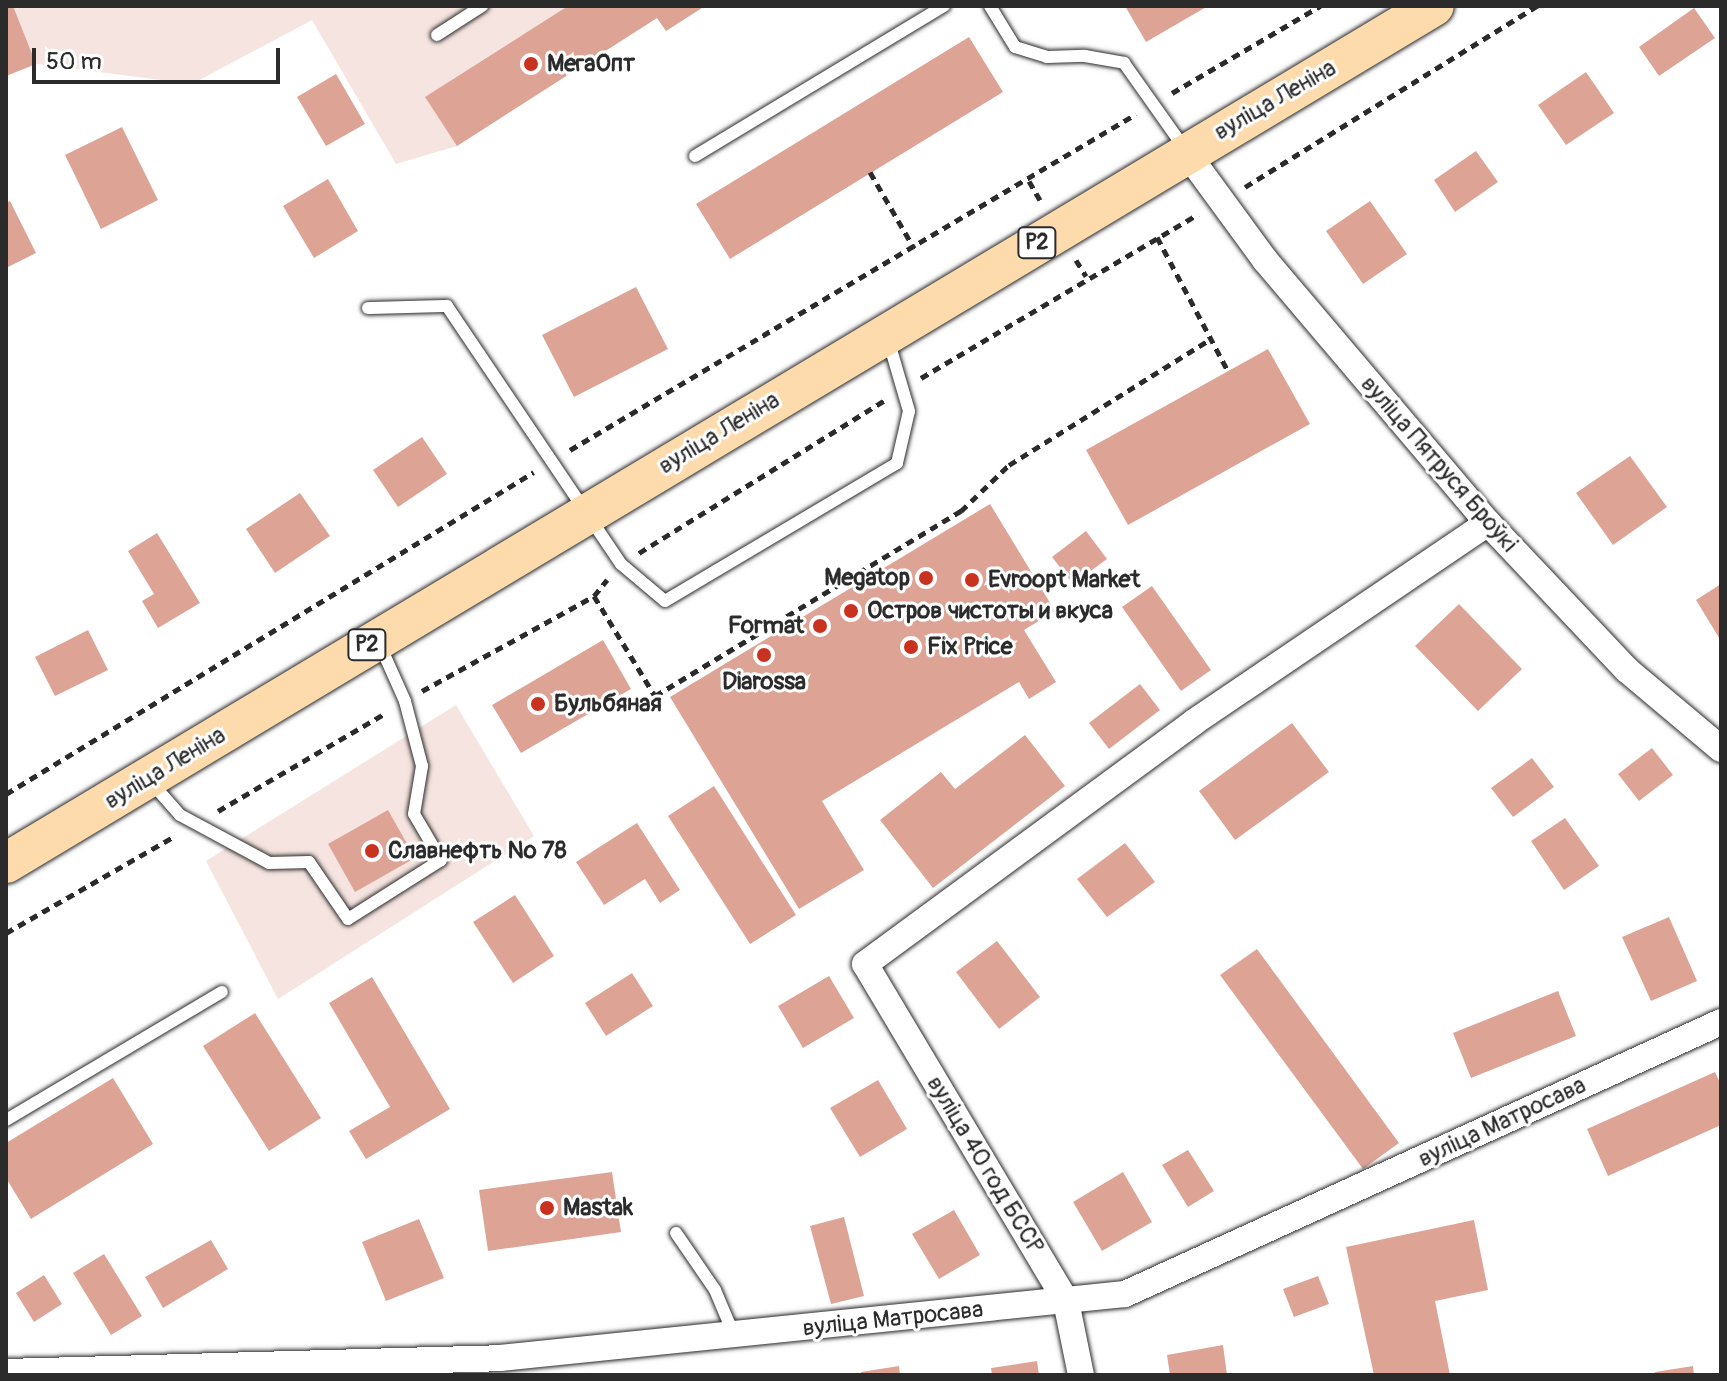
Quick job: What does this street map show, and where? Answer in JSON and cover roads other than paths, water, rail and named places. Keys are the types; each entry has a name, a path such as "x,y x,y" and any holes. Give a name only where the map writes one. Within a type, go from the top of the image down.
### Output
{"main road":[{"name":"вуліца Леніна","path":"6,863 586,512 1434,6"}],"street":[{"name":"вуліца Пятруся Броўкі","path":"1186,152 1265,260 1488,523 1627,670 1721,749"},
{"name":"вуліца 40 год БССР","path":"1081,1375 1066,1301 865,964 1194,722 1488,523"},
{"name":"вуліца Матросава","path":"6,1372 501,1367 734,1335 1125,1294 1721,1022"}],"lane":[{"path":"437,35 482,6"},
{"path":"695,156 944,6"},
{"path":"990,6 1015,47 1047,57 1085,56 1124,63 1155,103 1186,152"},
{"path":"368,308 447,306 621,564 665,601 897,463 909,411 886,332"},
{"path":"148,778 171,806 269,863 309,862 348,919 441,860 414,814 422,766 405,701 377,639"},
{"path":"6,1120 222,992"},
{"path":"676,1233 715,1290 734,1335"}],"place":[{"name":"МегаОпт","path":"531,64"},
{"name":"Megatop","path":"926,578"},
{"name":"Evroopt Market","path":"972,580"},
{"name":"Остров чистоты и вкуса","path":"851,611"},
{"name":"Format","path":"820,626"},
{"name":"Fix Price","path":"911,647"},
{"name":"Diarossa","path":"764,655"},
{"name":"Бульбяная","path":"538,704"},
{"name":"Славнефть № 78","path":"372,851"},
{"name":"Mastak","path":"547,1208"}]}
